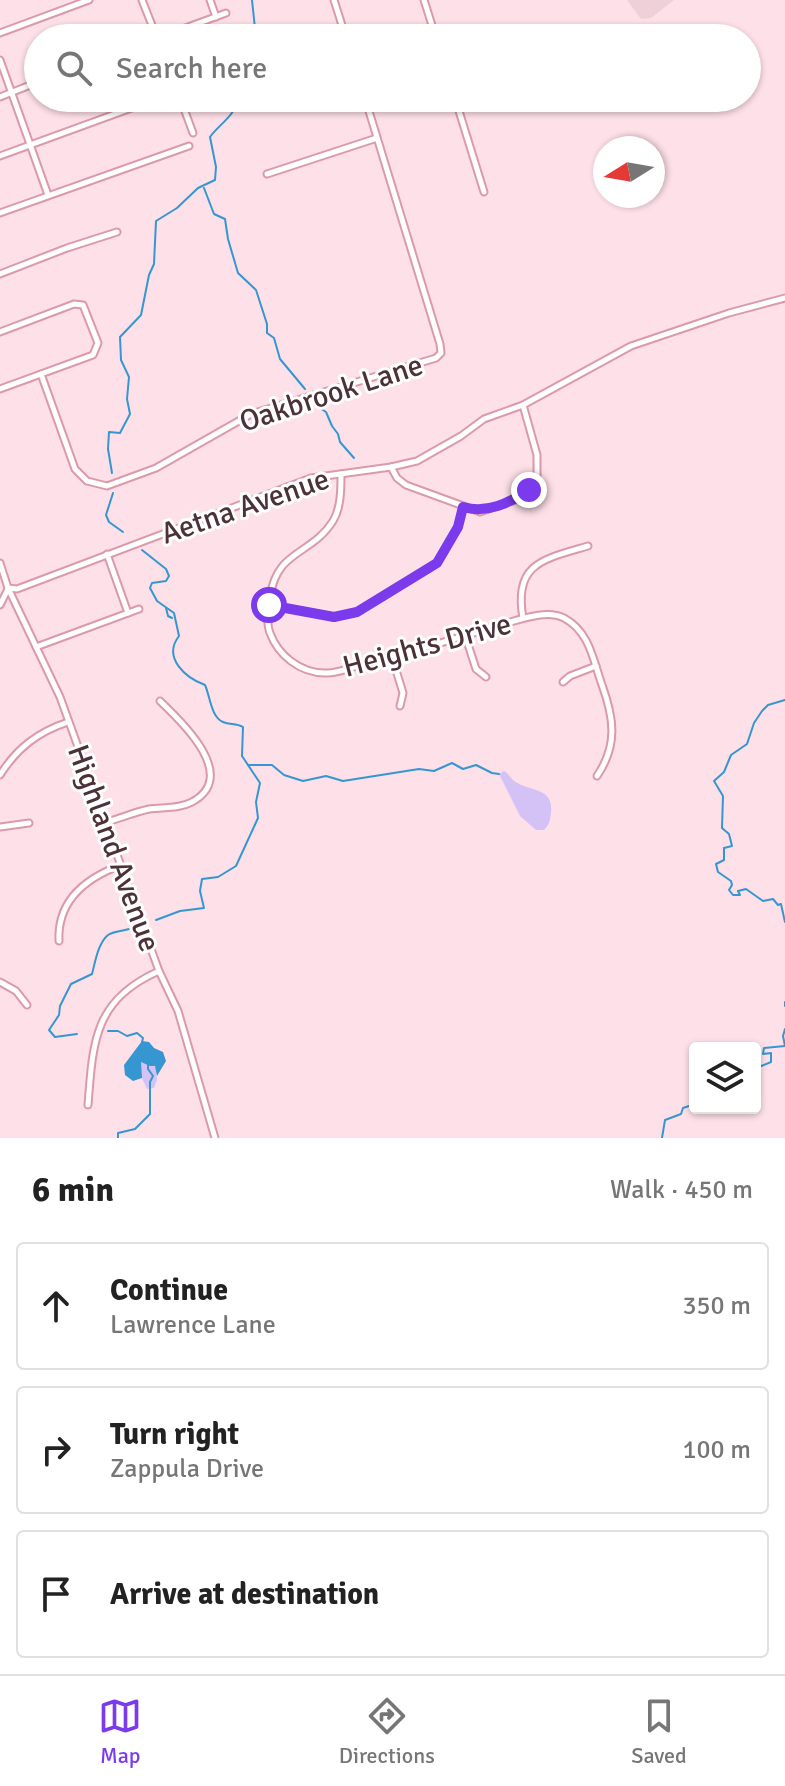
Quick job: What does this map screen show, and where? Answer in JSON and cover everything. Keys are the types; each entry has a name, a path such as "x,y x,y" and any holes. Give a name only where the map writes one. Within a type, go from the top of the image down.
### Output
{"street":[{"path":"24,24 89,0"},
{"path":"142,0 152,24"},
{"path":"210,0 216,17"},
{"path":"334,0 342,24"},
{"path":"424,0 432,24"},
{"path":"197,24 226,13"},
{"path":"0,33 24,24"},
{"path":"0,60 48,195"},
{"path":"0,97 24,88"},
{"path":"0,156 121,112"},
{"path":"185,112 193,133"},
{"path":"267,174 377,138 369,112"},
{"path":"459,112 484,192"},
{"name":"Oakbrook Lane","path":"41,374 75,469 87,481 107,486 156,468 251,414 436,358 441,353 440,344 377,138"},
{"path":"0,213 189,146"},
{"path":"0,274 117,232"},
{"name":"Aetna Avenue","path":"8,588 17,589 311,478 391,467 430,455 484,419 523,405 631,346 785,298"},
{"path":"0,332 74,304 83,305 98,343 93,355 0,389"},
{"path":"391,467 397,478 406,485 480,512 515,500 529,490 537,477 537,455 523,405"},
{"name":"Heights Drive","path":"341,474 340,498 333,521 311,545 285,560 272,580 269,630 280,653 300,667 325,673 523,619 547,615 563,618 587,639 611,710 614,729 611,749 597,776"},
{"path":"269,605 334,617 357,612 437,563 458,527 463,507"},
{"path":"523,619 520,602 523,579 534,565 542,559 588,546"},
{"path":"107,554 128,613"},
{"name":"Highland Avenue","path":"0,563 8,588 60,697 159,971 178,1011 215,1138"},
{"path":"0,605 8,588"},
{"path":"36,647 139,609"},
{"path":"465,635 476,669 486,677"},
{"path":"392,657 403,693 400,706"},
{"path":"563,682 596,666"},
{"path":"107,822 148,809 190,803 207,785 210,766 204,751 160,701"},
{"path":"0,775 27,741 51,727 68,722"},
{"path":"0,827 29,823"},
{"path":"59,941 58,923 75,895 94,875 121,865"},
{"path":"88,1105 93,1045 108,1008 128,987 159,971"},
{"path":"0,982 16,991 27,1005"}],"shaded area":[{"path":"627,0 674,0 651,18 641,19"},
{"path":"504,771 519,784 548,798 550,817 544,830 536,830 520,816 499,774"},
{"path":"141,1062 156,1067 154,1088 147,1089 140,1074"}],"water":[{"path":"142,1041 163,1052 166,1061 157,1076 155,1066 141,1062 142,1078 133,1081 125,1075 124,1065"}],"waterway":[{"path":"252,0 255,24"},
{"path":"112,473 109,432 120,433 130,414 127,399 129,377 121,360 120,337 141,315 154,264 156,221 177,208 198,188 215,180 216,167 210,137 232,112"},
{"path":"204,188 214,214 225,219 238,273 256,290 267,333 274,338 280,359 305,389"},
{"path":"317,406 326,412 340,442 354,458"},
{"path":"113,493 106,515 109,522 123,532"},
{"path":"142,550 166,569 169,576 166,581 152,583 150,588 157,601 174,613 179,636 173,652 178,666 205,685 213,711 219,719 243,727 242,756 260,783 256,802 258,818 236,866 218,877 202,879 200,891 204,908 180,911 156,920"},
{"path":"166,608 168,616 172,618"},
{"path":"785,700 768,705 762,711 747,744 731,755 724,772 714,781 723,796 722,828 729,834 732,846 724,848 724,860 716,864 718,872 731,881 729,890 733,895 740,895 738,891 746,889 763,901 773,899 778,905 781,904 785,922"},
{"path":"248,765 272,765 284,775 303,781 326,776 343,781 419,769 434,771 452,763 463,769 476,765 499,774"},
{"path":"77,1034 55,1037 49,1030 59,1015 71,984 92,974 97,953 108,935 129,929"},
{"path":"761,1066 771,1062 771,1053 763,1054 764,1048 785,1046 785,1029"},
{"path":"108,1031 118,1031 127,1036 137,1033 143,1038 142,1042"},
{"path":"118,1138 118,1133 135,1129 150,1114 150,1082 153,1076 148,1064"},
{"path":"662,1138 665,1120 681,1114 683,1108 689,1106"}],"route":[{"path":"269,605 334,617 357,612 437,563 458,527 463,507 480,512 515,500 529,490"}]}
